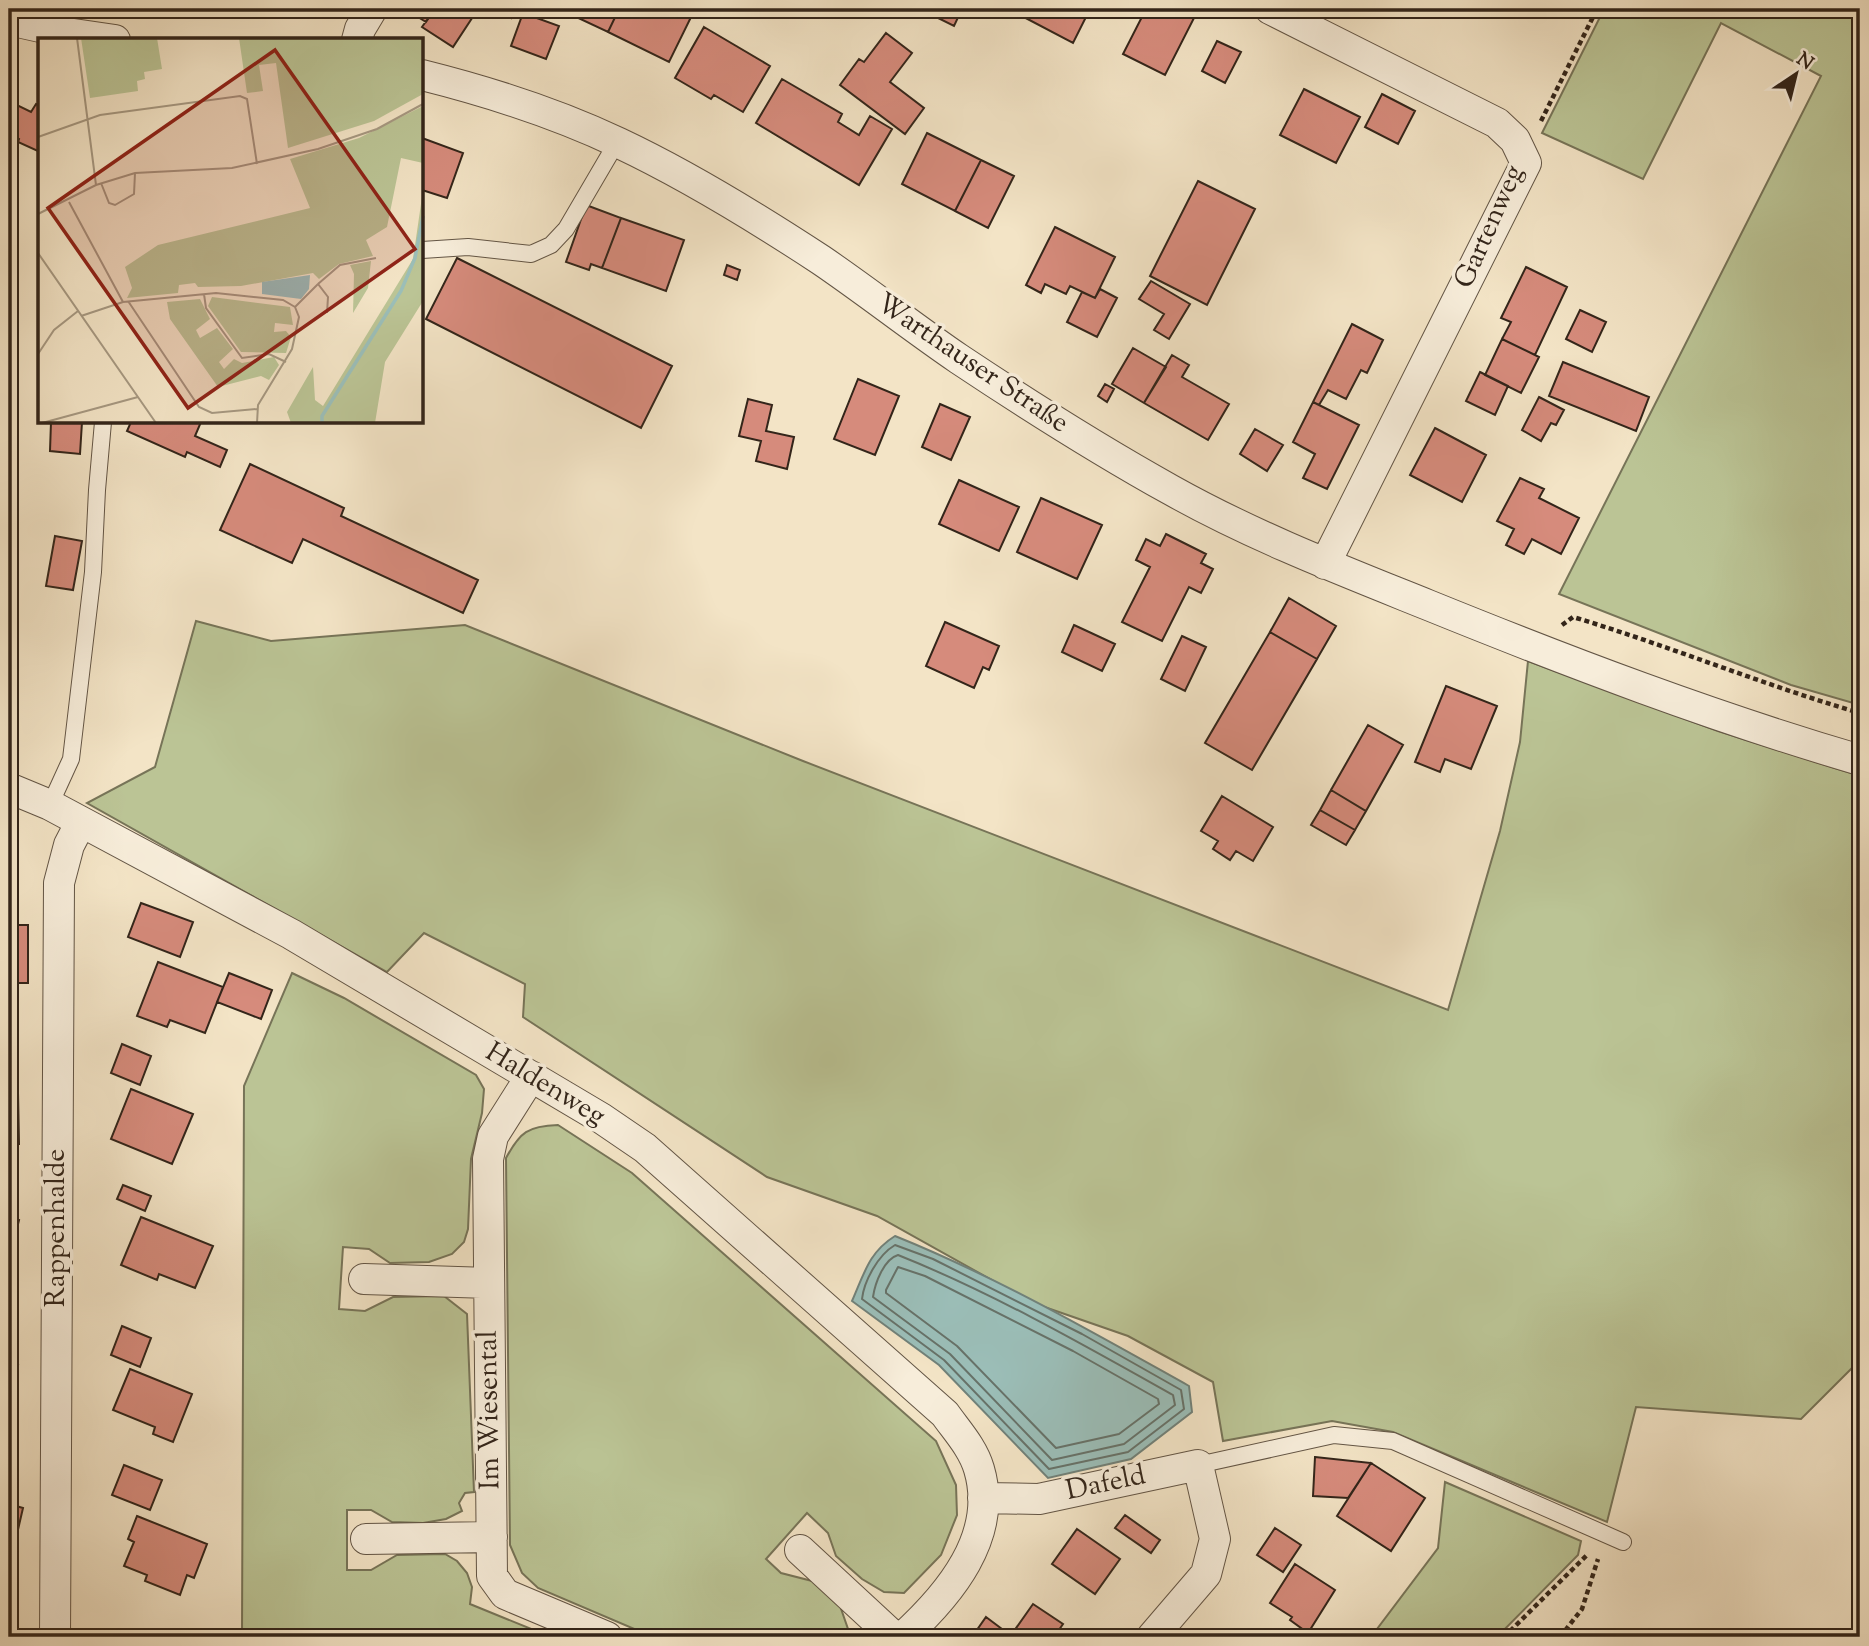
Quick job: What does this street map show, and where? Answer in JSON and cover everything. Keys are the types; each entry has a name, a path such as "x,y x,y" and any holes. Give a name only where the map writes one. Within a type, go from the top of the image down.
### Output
{"street":[{"path":"357,38 372,9"},
{"name":"Gartenweg","path":"1270,9 1497,123 1515,140 1526,163 1325,564"},
{"path":"9,20 102,38"},
{"name":"Warthauser Straße","path":"424,75 460,84 617,142 741,210 822,261 957,358 1065,427 1171,491 1239,525 1325,564 1529,646 1722,717 1860,760"},
{"name":"Haldenweg","path":"9,788 50,805 292,934 531,1076 645,1148 945,1414 968,1446 979,1469 983,1498"},
{"name":"Rappenhalde","path":"55,1637 59,883 69,845 81,822"},
{"name":"Im Wiesental","path":"531,1076 493,1136 488,1159 492,1576 505,1594 607,1637"},
{"path":"364,1279 489,1283"},
{"path":"1152,1637 1206,1574 1215,1539 1198,1465"},
{"name":"Dafeld","path":"983,1498 1039,1499 1198,1465"},
{"path":"903,1637 917,1625 964,1569 980,1535 983,1498"},
{"path":"366,1539 492,1537"},
{"path":"800,1550 894,1637"}],"lane":[{"path":"424,250 468,247 531,254 551,245 566,229 617,142"},
{"path":"50,805 71,759 93,572 103,424"},
{"path":"1198,1465 1334,1435 1393,1441 1623,1542"}],"path":[{"path":"1515,140 1540,124 1597,9"},
{"path":"1529,646 1573,617 1792,693 1860,713"},
{"path":"1504,1637 1606,1536"},
{"path":"1560,1637 1582,1609 1606,1536"}],"green space":[{"path":"1604,9 1860,9 1860,705 1791,685 1559,594 1821,76 1721,23 1643,179 1542,133"},
{"path":"196,621 271,641 465,625 803,761 1448,1010 1500,831 1520,742 1528,661 1718,731 1860,776 1860,1360 1801,1419 1636,1407 1607,1522 1393,1432 1332,1421 1223,1441 1213,1382 1128,1336 1033,1303 877,1216 767,1177 523,1017 525,984 424,933 387,972 87,803 155,767"},
{"path":"292,973 344,998 476,1075 484,1089 482,1113 471,1159 468,1229 464,1242 452,1254 429,1262 390,1263 369,1249 343,1247 339,1309 365,1311 393,1297 444,1296 467,1314 474,1492 465,1493 459,1503 462,1511 446,1519 423,1523 392,1522 371,1510 347,1510 347,1570 371,1570 397,1555 445,1554 457,1561 467,1573 472,1587 470,1604 551,1637 242,1637 244,1086"},
{"path":"558,1125 632,1173 936,1441 956,1485 957,1515 941,1555 904,1593 884,1592 862,1579 836,1556 828,1533 807,1513 766,1559 781,1573 816,1582 839,1603 848,1637 653,1637 538,1588 522,1573 510,1545 506,1158 526,1132 539,1127"},
{"path":"1445,1482 1581,1541 1578,1555 1497,1637 1371,1637 1438,1548"}],"water":[{"path":"895,1236 971,1269 1189,1386 1192,1412 1131,1459 1048,1478 939,1365 852,1301 873,1256"}],"building":[{"path":"405,9 435,9 426,22"},
{"path":"435,9 478,9 453,47 422,27"},
{"path":"496,9 515,9 511,18"},
{"path":"577,9 619,9 608,32 574,16"},
{"path":"619,9 695,9 669,62 608,32"},
{"path":"920,9 962,9 954,26"},
{"path":"1021,9 1090,9 1073,43 1018,14"},
{"path":"1146,9 1177,9 1194,18 1165,75 1123,54"},
{"path":"523,13 559,26 546,59 511,46"},
{"path":"704,27 770,66 743,112 714,95 711,99 675,78"},
{"path":"886,33 912,53 890,82 924,108 905,134 840,85 859,59 864,62"},
{"path":"1217,41 1241,52 1225,83 1202,71"},
{"path":"782,79 842,114 838,122 859,135 870,116 892,129 859,185 756,123"},
{"path":"1304,89 1360,117 1336,163 1280,135"},
{"path":"1382,94 1415,111 1398,144 1365,127"},
{"path":"36,104 38,105 38,151 18,142 19,139 9,134 9,122 17,105 31,112"},
{"path":"927,133 981,160 955,211 902,184"},
{"path":"424,139 463,153 447,198 424,191"},
{"path":"981,160 1014,176 988,228 955,211"},
{"path":"1198,181 1255,209 1207,305 1150,276"},
{"path":"586,205 621,218 602,268 591,264 589,270 566,262"},
{"path":"621,218 684,240 666,291 602,268"},
{"path":"1055,227 1115,257 1095,298 1070,286 1066,294 1045,284 1041,293 1026,285"},
{"path":"457,258 672,366 641,428 426,319"},
{"path":"727,265 740,270 737,280 724,275"},
{"path":"1526,267 1567,287 1535,355 1502,339 1511,322 1501,318"},
{"path":"1151,281 1190,304 1169,339 1154,330 1164,314 1139,299"},
{"path":"1100,289 1117,298 1097,337 1067,322 1082,292 1095,298"},
{"path":"1580,310 1606,322 1592,352 1566,339"},
{"path":"1352,324 1383,340 1367,373 1361,370 1346,399 1328,390 1319,405 1313,402"},
{"path":"1502,339 1539,357 1521,393 1485,375"},
{"path":"1133,348 1166,367 1144,403 1112,384"},
{"path":"1172,355 1189,365 1182,377 1229,404 1208,440 1144,403"},
{"path":"1563,362 1649,397 1636,431 1549,396"},
{"path":"1480,372 1508,386 1495,415 1466,401"},
{"path":"858,379 899,396 875,455 834,439"},
{"path":"1105,384 1114,389 1107,402 1098,396"},
{"path":"1539,397 1564,410 1556,425 1551,423 1541,441 1522,430"},
{"path":"748,399 772,405 766,431 794,437 787,469 756,461 761,441 739,436"},
{"path":"1313,402 1359,425 1327,489 1303,478 1315,454 1293,442"},
{"path":"940,404 970,417 951,460 922,447"},
{"path":"51,424 82,424 80,454 50,451"},
{"path":"130,424 200,424 195,436 227,450 220,467 187,452 185,457 127,431"},
{"path":"1435,428 1486,455 1462,502 1410,475"},
{"path":"1255,429 1283,445 1267,471 1240,454"},
{"path":"250,464 344,508 341,516 478,580 463,613 303,539 292,563 220,530"},
{"path":"1520,478 1544,489 1539,498 1579,518 1561,554 1532,539 1524,554 1506,545 1514,529 1497,521"},
{"path":"959,480 1019,507 999,551 939,524"},
{"path":"1041,498 1102,525 1077,579 1017,552"},
{"path":"1166,534 1206,554 1201,563 1213,569 1201,593 1189,587 1162,641 1122,622 1150,567 1136,560 1146,539 1160,546"},
{"path":"55,536 82,541 73,590 46,586"},
{"path":"1289,598 1336,626 1317,659 1270,632"},
{"path":"945,622 999,646 989,670 983,667 974,688 926,666"},
{"path":"1074,625 1115,644 1102,671 1062,652"},
{"path":"1270,632 1317,659 1252,770 1205,743"},
{"path":"1182,636 1206,647 1185,691 1161,679"},
{"path":"1446,686 1497,706 1471,769 1445,759 1440,772 1415,762"},
{"path":"1368,725 1403,745 1366,811 1331,790"},
{"path":"1331,790 1366,811 1355,830 1320,810"},
{"path":"1222,796 1273,827 1253,861 1236,851 1230,860 1213,849 1218,841 1201,831"},
{"path":"1320,810 1355,830 1346,845 1311,825"},
{"path":"141,903 193,922 180,957 128,937"},
{"path":"9,925 28,925 28,983 9,983"},
{"path":"158,962 223,987 205,1033 170,1020 167,1027 137,1016"},
{"path":"229,973 272,990 261,1019 217,1002"},
{"path":"122,1044 151,1056 140,1085 111,1073"},
{"path":"131,1089 193,1114 172,1164 111,1139"},
{"path":"9,1093 18,1093 19,1144 9,1144"},
{"path":"123,1185 151,1196 145,1211 117,1199"},
{"path":"141,1217 213,1246 195,1288 159,1274 157,1280 121,1265"},
{"path":"9,1218 19,1220 9,1261"},
{"path":"122,1326 151,1338 140,1367 111,1355"},
{"path":"9,1363 18,1365 9,1401"},
{"path":"130,1369 192,1394 173,1442 153,1434 155,1427 113,1410"},
{"path":"1315,1457 1371,1463 1348,1498 1313,1496"},
{"path":"1371,1463 1425,1498 1391,1551 1337,1516"},
{"path":"124,1465 162,1480 150,1510 112,1495"},
{"path":"9,1504 23,1508 11,1560 9,1560"},
{"path":"1125,1515 1160,1540 1151,1553 1115,1528"},
{"path":"137,1516 207,1544 194,1578 187,1575 180,1595 145,1581 147,1575 124,1566 134,1542 128,1539"},
{"path":"1275,1528 1301,1545 1283,1572 1257,1555"},
{"path":"1077,1529 1120,1559 1095,1594 1052,1564"},
{"path":"1295,1564 1335,1590 1308,1633 1290,1620 1292,1617 1270,1603"},
{"path":"1033,1604 1063,1624 1054,1637 1023,1637 1014,1631"},
{"path":"986,1617 1006,1632 1014,1631 1023,1637 972,1637"}]}
